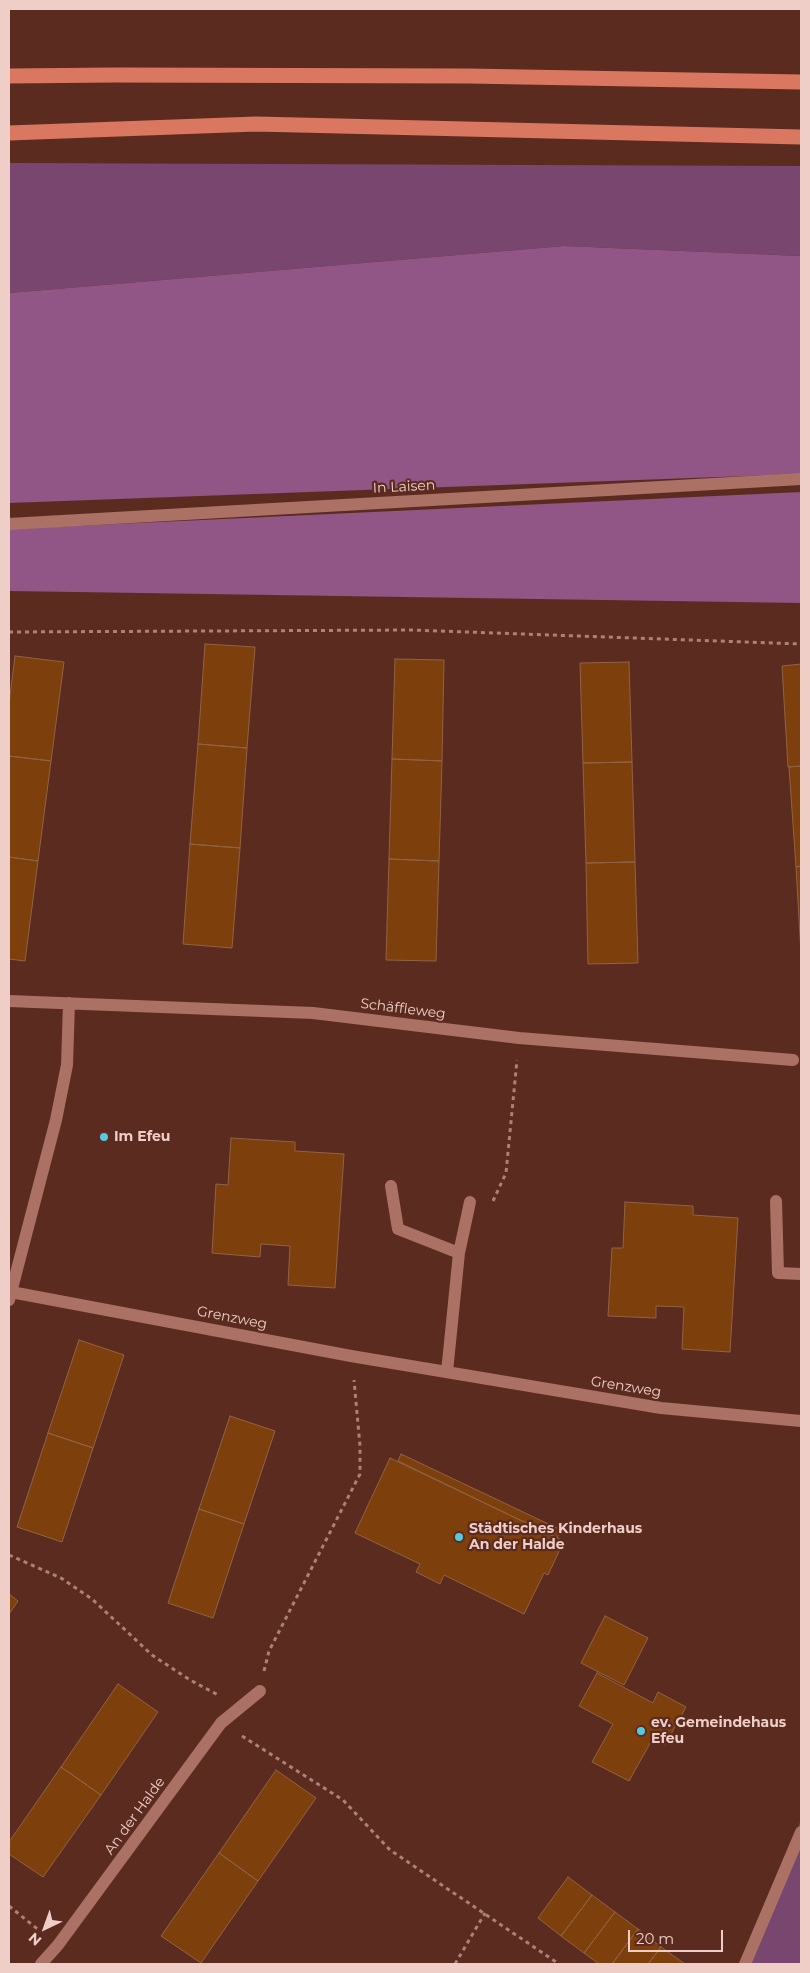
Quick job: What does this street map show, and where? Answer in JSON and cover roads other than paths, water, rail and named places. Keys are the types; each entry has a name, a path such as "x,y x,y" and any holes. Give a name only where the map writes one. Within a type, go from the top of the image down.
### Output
{"highway":[{"path":"9,76 505,76 801,82"},
{"path":"9,133 256,124 801,138"}],"street":[{"name":"In Laisen","path":"9,524 801,479"},
{"name":"Schäffleweg","path":"9,1001 313,1013 519,1038 793,1060"},
{"name":"Grenzweg","path":"68,1003 67,1065 56,1120 10,1296 661,1408 801,1421"},
{"path":"391,1186 398,1229 460,1253"},
{"path":"776,1201 778,1273 801,1274"},
{"path":"447,1372 460,1253 470,1202"},
{"name":"An der Halde","path":"41,1964 58,1945 221,1723 260,1691"},
{"path":"745,1964 801,1832"}],"place":[{"name":"Im Efeu","path":"104,1137"},
{"name":"Städtisches Kinderhaus An der Halde","path":"459,1537"},
{"name":"ev. Gemeindehaus Efeu","path":"641,1731"}]}
